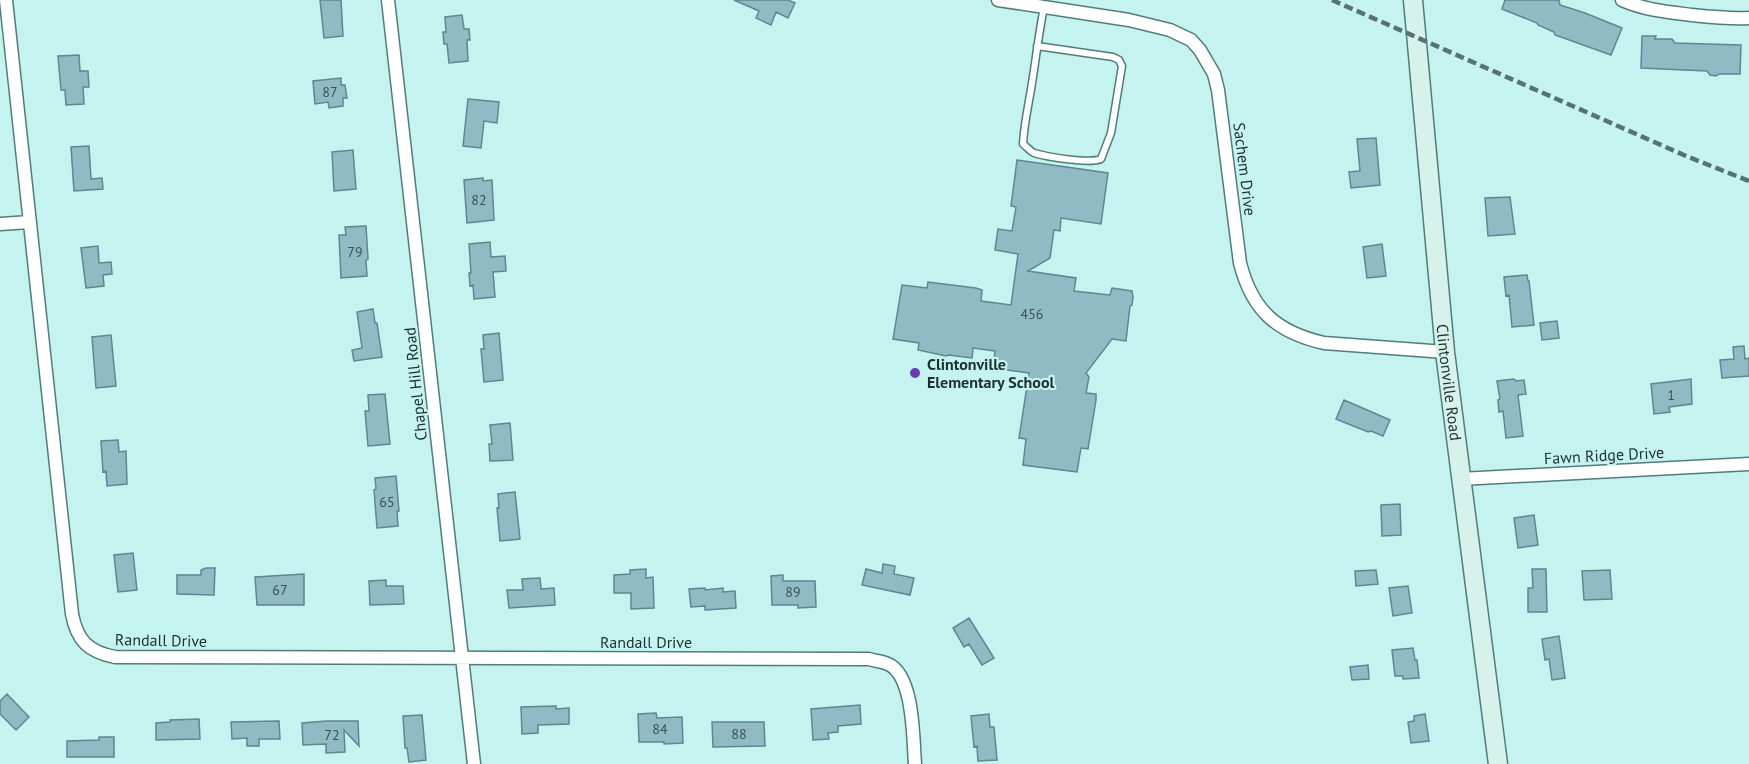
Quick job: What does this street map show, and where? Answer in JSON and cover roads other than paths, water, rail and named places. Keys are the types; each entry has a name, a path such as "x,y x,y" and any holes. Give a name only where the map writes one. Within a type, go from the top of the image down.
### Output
{"main road":[{"name":"Clintonville Road","path":"1413,0 1445,352 1498,764"}],"street":[{"name":"Randall Drive","path":"6,0 72,614 74,625 84,643 101,655 115,657 869,659 889,664 903,680 909,702 915,764"},
{"name":"Chapel Hill Road","path":"388,0 474,764"},
{"name":"Sachem Drive","path":"999,0 1129,20 1170,30 1191,40 1208,61 1218,90 1243,273 1251,294 1274,321 1305,339 1324,343 1445,352"},
{"path":"1622,0 1635,6 1656,10 1732,19 1749,18"},
{"path":"0,224 30,222"},
{"name":"Fawn Ridge Drive","path":"1460,478 1749,464"}],"lane":[{"path":"1037,46 1113,57 1119,60 1122,66 1111,133 1101,159 1076,160 1032,152 1023,144 1037,46 1044,7"}],"railway":[{"path":"1332,0 1686,156 1749,181"}],"place":[{"name":"Clintonville Elementary School","path":"915,373"}]}
